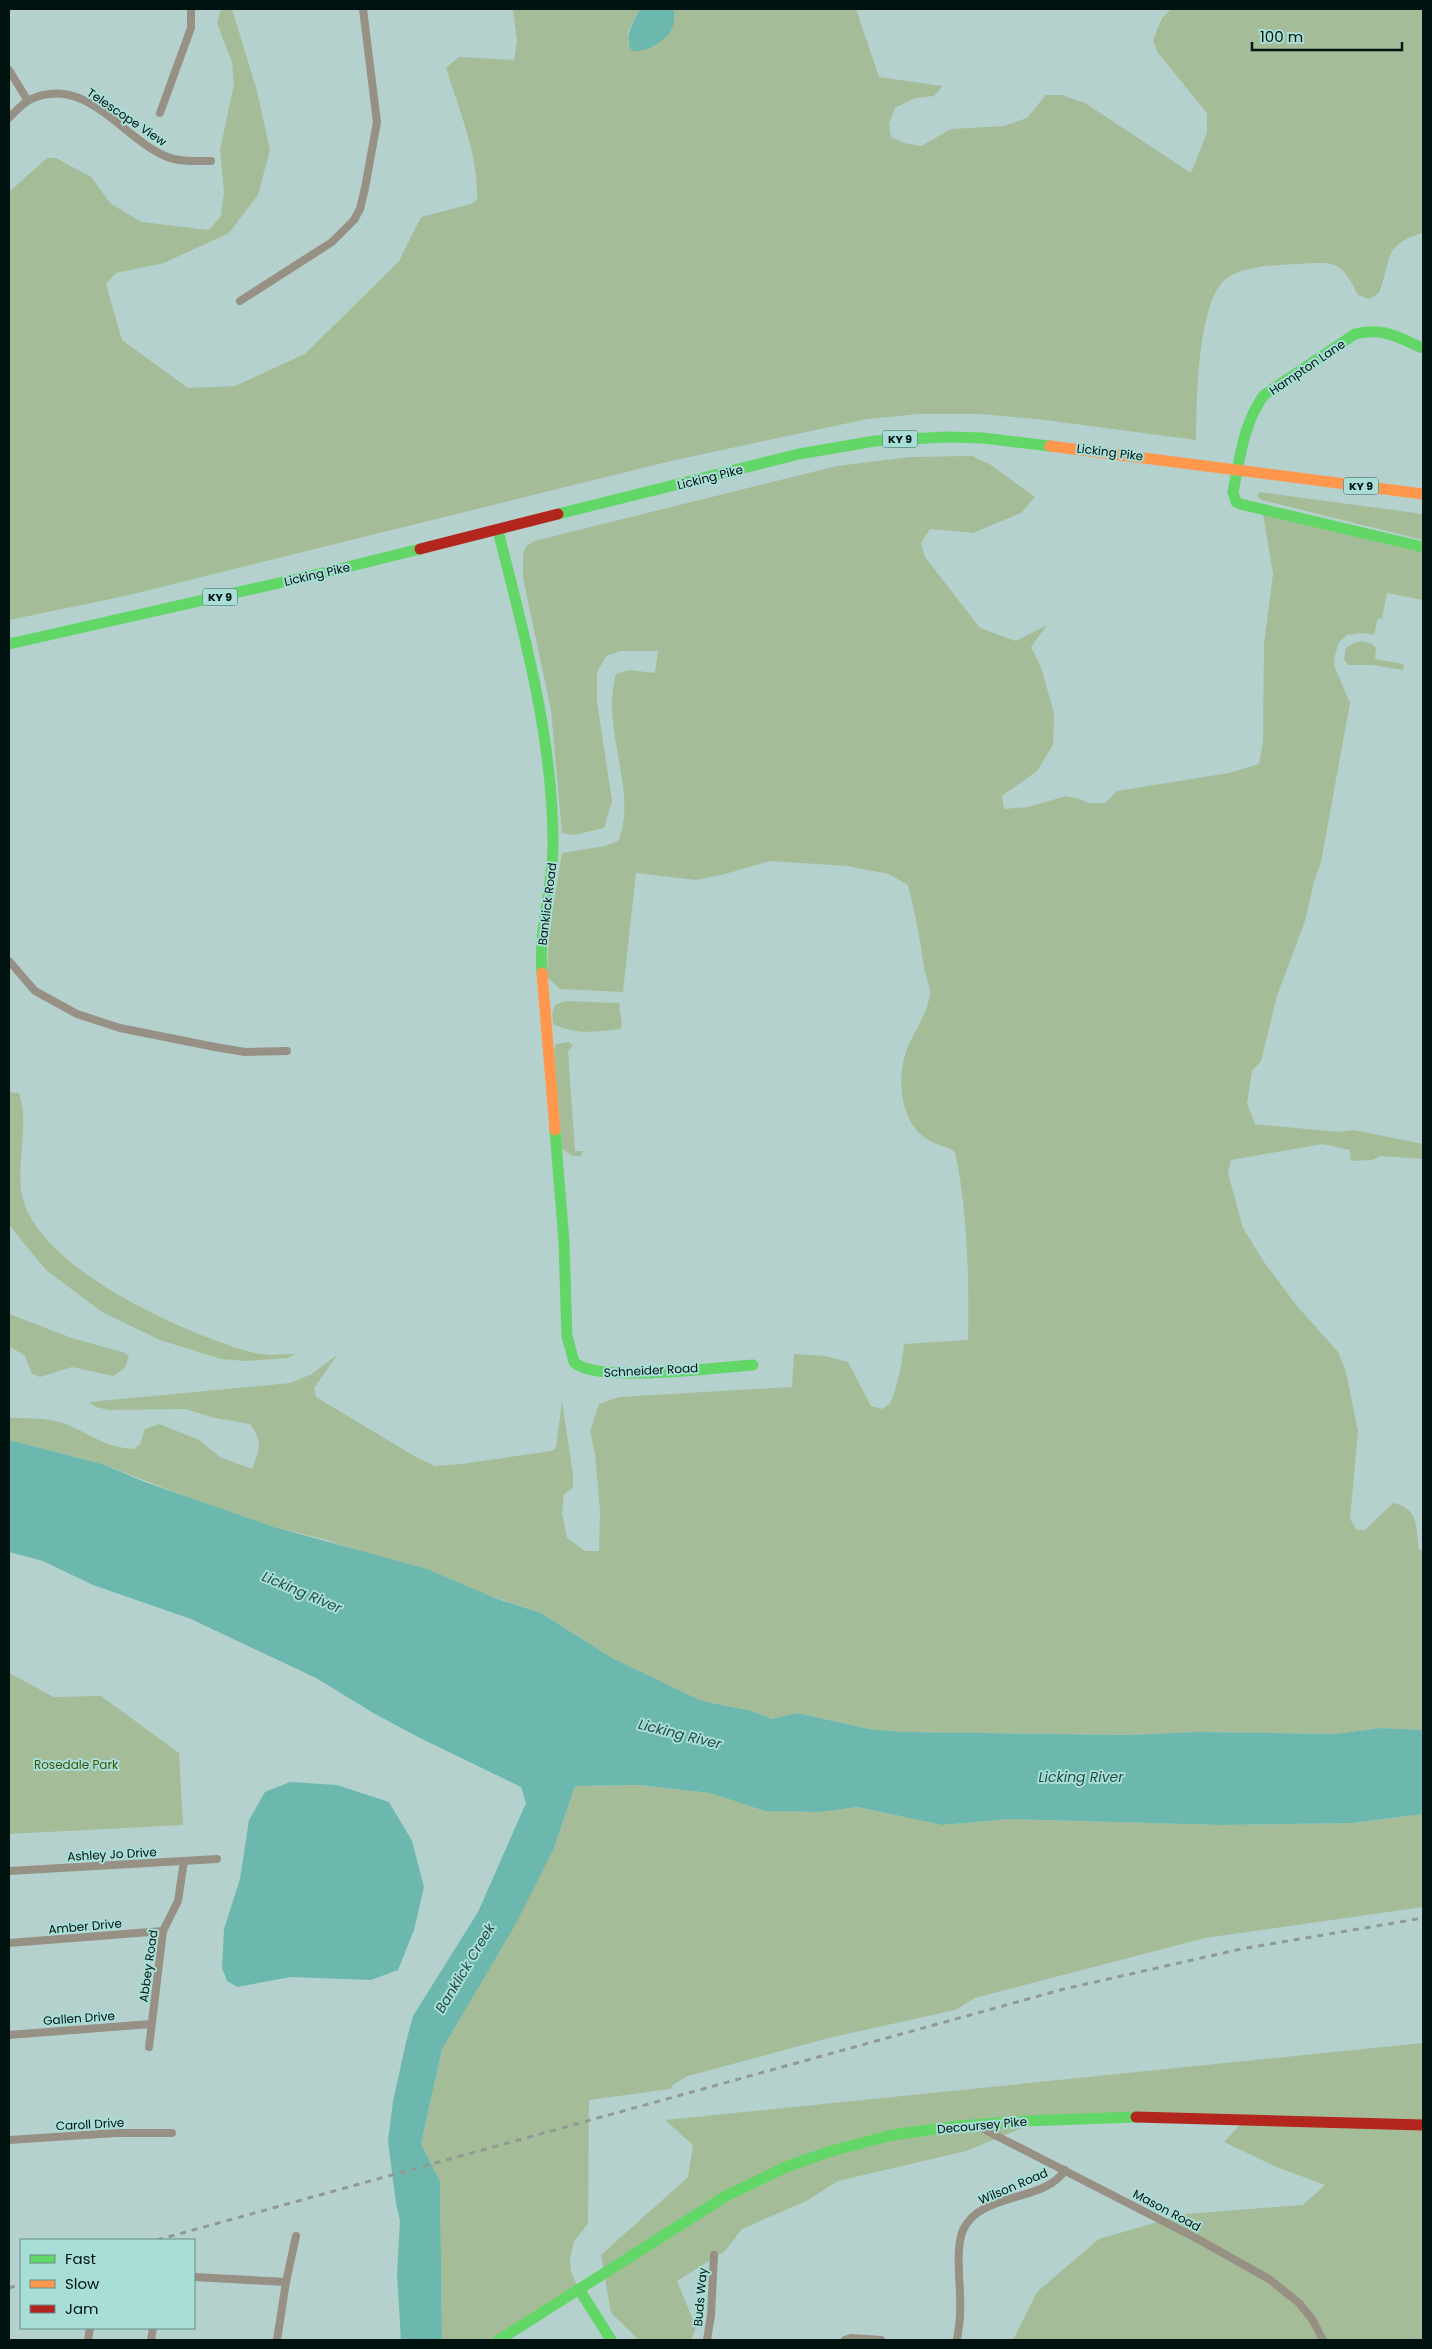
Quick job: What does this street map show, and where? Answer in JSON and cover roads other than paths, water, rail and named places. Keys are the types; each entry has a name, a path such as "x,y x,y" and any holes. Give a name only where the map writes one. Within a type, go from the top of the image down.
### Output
{"main road":[{"name":"Hampton Lane","path":"1423,348 1384,332 1371,330 1355,334 1264,395 1254,407 1248,422 1233,496 1236,502 1240,504 1274,510 1423,547"},
{"name":"Licking Pike","path":"9,644 260,588 498,531 790,456 835,446 875,440 945,437 983,438 1423,494"},
{"name":"Banklick Road","path":"498,531 535,675 543,729 551,810 552,859 542,919 540,953 564,1242 566,1312"},
{"name":"Schneider Road","path":"566,1312 567,1336 574,1362 579,1367 588,1370 614,1374 753,1365"},
{"name":"Decoursey Pike","path":"499,2340 726,2196 803,2160 854,2144 892,2135 982,2124 1037,2120 1183,2117 1319,2124 1423,2125"},
{"path":"579,2289 611,2340"}],"street":[{"path":"160,113 191,28 191,9"},
{"path":"240,301 332,242 347,229 360,208 376,138 377,122 363,9"},
{"path":"9,70 28,101"},
{"name":"Telescope View","path":"9,118 28,101 58,94 77,97 96,108 162,155 180,160 211,161"},
{"path":"9,961 35,991 77,1014 94,1020 120,1028 215,1048 245,1052 287,1051"},
{"name":"Ashley Jo Drive","path":"9,1870 217,1859"},
{"name":"Abbey Road","path":"149,2046 163,1931 178,1901 184,1861"},
{"name":"Amber Drive","path":"9,1943 163,1931"},
{"name":"Gallen Drive","path":"9,2034 151,2024"},
{"name":"Mason Road","path":"982,2124 987,2131 1196,2238 1268,2279 1300,2303 1312,2319 1323,2340"},
{"name":"Caroll Drive","path":"9,2140 116,2133 172,2133"},
{"name":"Wilson Road","path":"957,2340 960,2314 960,2248 964,2228 975,2216 987,2208 1050,2185 1060,2178 1065,2170"},
{"path":"277,2340 286,2282 296,2236"},
{"name":"Buds Way","path":"707,2340 711,2315 714,2255"},
{"path":"195,2277 286,2282"},
{"path":"845,2340 851,2338 881,2340"}],"water":[{"path":"640,9 674,9 675,16 673,26 661,42 643,50 632,51 628,40 632,25"},
{"path":"9,1440 102,1464 145,1482 274,1527 427,1569 495,1598 541,1613 612,1658 702,1701 752,1711 772,1719 797,1713 869,1729 903,1732 1125,1735 1198,1732 1334,1734 1381,1728 1423,1730 1423,1814 1353,1823 1220,1825 1009,1819 942,1825 858,1807 819,1812 765,1811 710,1793 639,1785 575,1786 554,1848 514,1927 442,2049 421,2144 440,2181 442,2340 401,2340 397,2275 400,2221 388,2141 393,2101 413,2016 478,1912 526,1803 521,1787 420,1738 375,1714 316,1678 191,1619 93,1585 43,1561 9,1552"},
{"path":"290,1782 337,1785 389,1802 412,1841 424,1887 414,1930 398,1970 371,1980 291,1977 237,1987 227,1981 222,1968 224,1929 240,1879 249,1820 265,1792"}],"railway":[{"path":"161,2239 1064,1989 1241,1949 1423,1918"},
{"path":"9,2288 20,2284"}],"water label":[{"name":"Licking River","path":"302,1592"},
{"name":"Licking River","path":"680,1734"},
{"name":"Licking River","path":"1081,1777"},
{"name":"Banklick Creek","path":"465,1968"}],"park label":[{"name":"Rosedale Park","path":"76,1764"}]}
